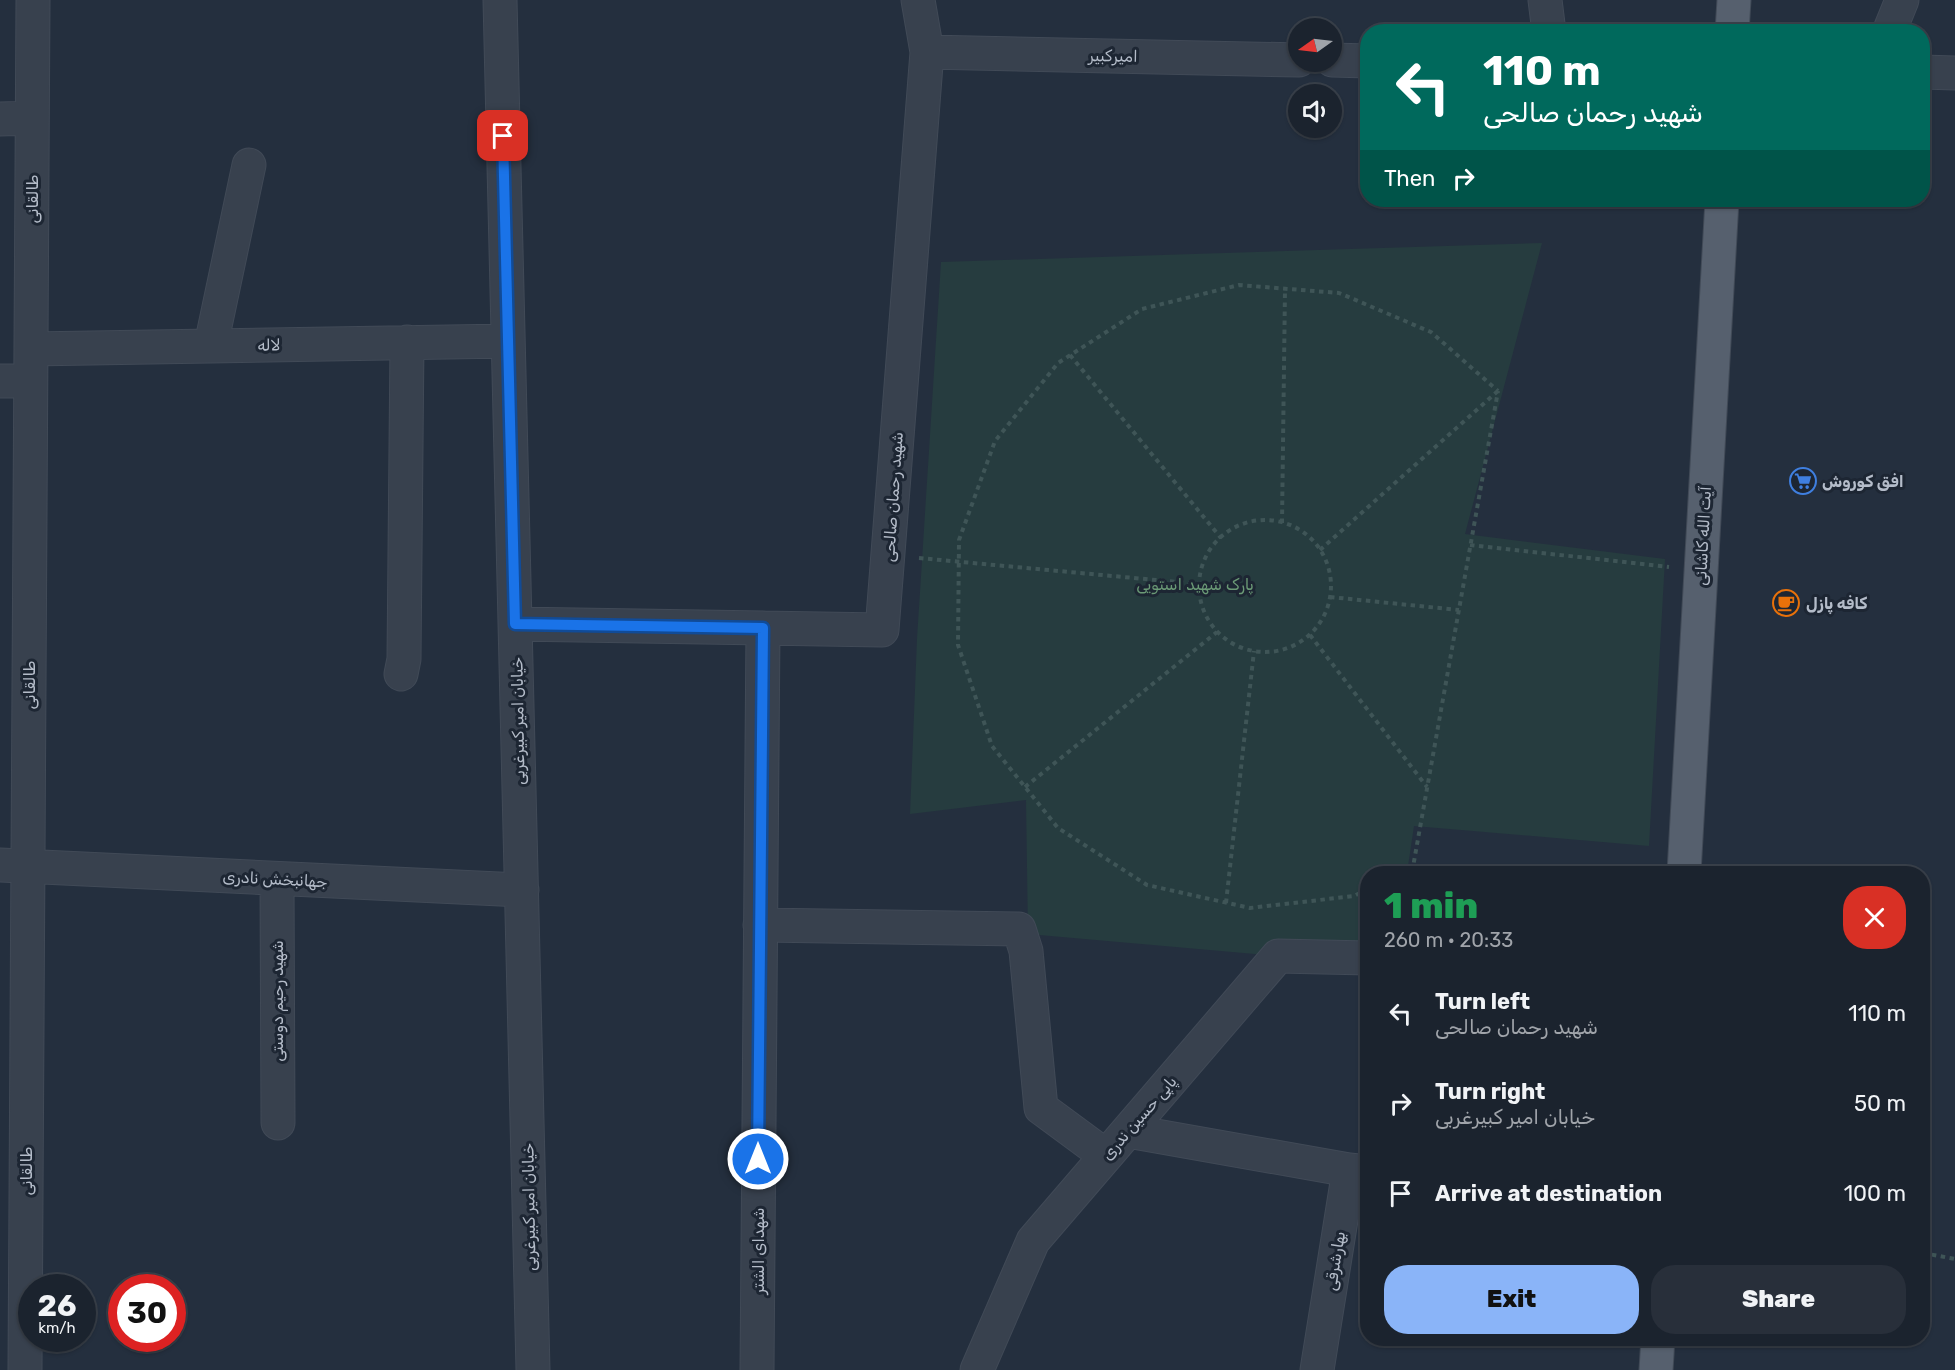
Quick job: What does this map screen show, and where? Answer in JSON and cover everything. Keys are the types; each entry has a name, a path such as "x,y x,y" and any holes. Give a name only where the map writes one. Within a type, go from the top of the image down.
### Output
{"main road":[{"path":"1732,24 1734,0"},
{"name":"آیت الله کاشانی","path":"1684,866 1722,207"},
{"path":"1656,1370 1658,1346"}],"street":[{"name":"طالقانی","path":"25,1370 14,866 15,381 31,348 33,0"},
{"name":"خیابان امیر کبیرغربی","path":"500,0 533,1370"},
{"name":"شهید رحمان صالحی","path":"515,624 882,630 927,52 918,0"},
{"path":"1545,0 1548,24"},
{"path":"1892,24 1902,0"},
{"name":"امیرکبیر","path":"927,52 1288,60"},
{"path":"1342,60 1360,61"},
{"path":"1930,72 1955,73"},
{"path":"0,119 32,118"},
{"path":"211,345 249,165"},
{"name":"لاله","path":"31,348 508,341"},
{"path":"401,674 404,659 407,342"},
{"name":"شهدای الشتر","path":"757,1370 763,628"},
{"name":"جهانبخش نادری","path":"14,866 522,891"},
{"name":"شهید رحیم دوستی","path":"277,880 278,1123"},
{"path":"760,925 1019,929 1026,951 1041,1108 1106,1156"},
{"name":"پاپی حسین ندری","path":"977,1370 1033,1240 1278,956 1360,958"},
{"path":"1128,1131 1358,1171"},
{"name":"بهارشرقی","path":"1317,1370 1358,1171"}],"path":[{"path":"1360,893 1354,896 1250,908 1147,885 1058,828 992,746 958,645 959,540 995,441 1058,363 1142,309 1239,285 1339,293 1431,332 1498,391"},
{"path":"1282,523 1285,289"},
{"path":"1070,355 1221,538"},
{"path":"1413,866 1498,391"},
{"path":"1320,550 1498,391"},
{"path":"1271,520 1292,525 1310,538 1323,555 1330,576 1330,597 1324,618 1310,636 1291,648 1269,652 1247,651 1227,641 1217,632 1201,605 1199,584 1203,563 1214,544 1221,538 1230,530 1250,521 1271,520"},
{"path":"1470,545 1701,570"},
{"path":"888,556 1199,584"},
{"path":"1330,597 1459,610"},
{"path":"1025,787 1217,632"},
{"path":"1310,636 1427,787"},
{"path":"1227,903 1254,651"},
{"path":"1930,1254 1955,1259"}],"green space":[{"name":"پارک شهید استویی","path":"1542,243 1465,534 1665,559 1649,846 1414,826 1408,866 1360,866 1360,963 1028,934 1026,800 910,814 917,639 941,262"}],"place":[{"name":"افق کوروش","path":"1803,481"},
{"name":"کافه پازل","path":"1786,603"}],"route":[{"path":"503,136 515,624 763,628 758,1159"}]}
